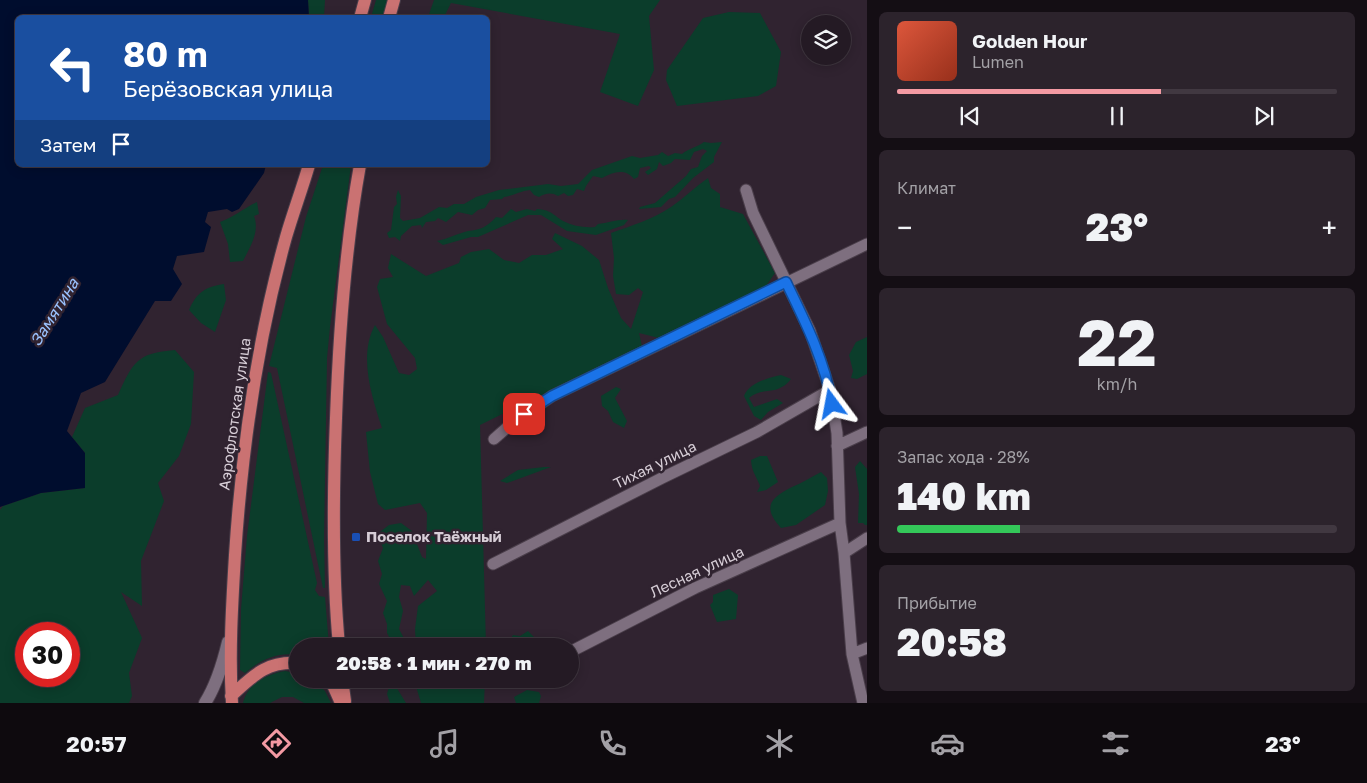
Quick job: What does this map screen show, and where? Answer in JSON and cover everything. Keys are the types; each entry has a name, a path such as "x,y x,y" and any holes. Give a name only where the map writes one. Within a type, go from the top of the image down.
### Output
{"main road":[{"path":"361,15 366,0"},
{"path":"391,15 394,0"},
{"name":"Аэрофлотская улица","path":"229,701 230,637 236,527 246,434 270,302 286,236 308,167"},
{"path":"338,638 334,590 334,476 338,356 354,198 360,167"},
{"path":"229,701 258,673 278,663 289,663"},
{"path":"334,688 341,703"},
{"path":"343,688 345,703"}],"street":[{"path":"746,190 753,213 810,331 830,390 837,433 840,523 852,654 863,703"},
{"path":"494,439 510,424 552,396 867,244"},
{"name":"Тихая улица","path":"493,564 757,432 830,390"},
{"path":"837,446 867,432"},
{"name":"Лесная улица","path":"579,647 694,588 840,523"},
{"path":"844,554 867,538"},
{"path":"205,703 211,694 222,667 230,637"},
{"path":"852,654 867,648"}],"green space":[{"path":"308,0 325,0 324,15 309,15"},
{"path":"376,0 387,0 383,15 372,15"},
{"path":"434,0 660,0 649,16 654,70 638,106 600,92 620,34 451,3 445,15 429,15"},
{"path":"729,12 760,13 781,52 776,86 758,96 677,106 666,80 667,70 703,18"},
{"path":"704,142 722,142 714,157 714,162 661,207 639,209 640,207 655,203 686,176 691,169 698,167 702,156 707,151 703,149 694,152 690,160 675,159 663,166 659,162 657,169 648,175 645,172 651,168 649,166 640,168 638,177 634,179 623,172 610,174 602,178 593,176 584,191 577,189 573,195 568,196 564,193 558,196 548,193 539,197 530,190 502,199 490,200 485,208 478,210 472,215 458,212 446,222 438,218 435,221 426,222 422,228 421,225 412,226 401,236 400,241 395,237 389,238 387,233 391,230 398,190 401,196 400,218 403,221 420,218 439,207 447,208 454,204 464,204 476,197 499,190 548,184 561,186 578,184 592,170 632,156 640,158 658,155 662,152 668,156 675,153 682,154"},
{"path":"322,167 351,167 327,358 325,588 323,588 277,368 269,366 306,217"},
{"path":"708,178 711,188 720,194 720,207 743,214 775,273 766,286 659,338 639,333 642,346 480,425 486,638 416,638 418,606 437,591 428,580 414,596 410,586 401,585 399,597 403,611 399,629 404,638 390,638 383,613 387,601 379,584 382,574 378,561 383,548 377,534 389,525 401,523 412,531 422,557 426,559 427,513 420,503 385,510 378,504 370,472 366,432 382,428 368,377 367,363 370,337 375,325 383,337 399,373 409,375 417,369 415,358 387,324 377,287 380,279 393,277 388,268 391,254 426,276 459,263 461,257 471,252 489,249 504,260 519,263 532,255 546,255 563,249 552,239 555,233 582,246 599,260 608,288 621,318 631,329 643,292 638,288 629,295 616,294 613,276 614,258 611,233 642,222 676,204"},
{"path":"257,202 259,214 254,216 256,228 251,245 243,261 230,262 228,244 220,222"},
{"path":"511,209 516,212 527,209 535,211 537,209 545,210 567,223 583,227 595,227 598,224 628,220 624,225 596,235 567,231 541,215 528,215 478,237 471,237 443,245 437,241 483,227 496,217 502,218"},
{"path":"224,284 226,300 215,332 201,323 189,310 202,291"},
{"path":"867,337 867,374 857,379 851,378 853,371 849,355 856,342"},
{"path":"175,350 194,372 191,424 179,456 158,483 164,501 141,561 142,606 121,592 142,638 129,673 132,696 129,703 0,703 0,510 3,506 41,493 85,488 85,453 72,437 85,408 118,395 133,367 138,361 152,354"},
{"path":"268,372 271,373 317,583 315,590 319,596 325,597 328,638 289,638 289,654 270,658 257,664 245,673 240,670 241,609 247,536"},
{"path":"781,375 791,379 780,388 760,392 749,398 754,407 777,399 783,403 768,412 761,420 754,416 744,396 746,391 754,384"},
{"path":"616,387 621,389 615,398 627,421 624,428 613,422 608,411 602,406 601,396"},
{"path":"760,456 767,456 778,482 766,490 757,492 760,486 753,471 751,460"},
{"path":"860,461 867,469 867,525 858,523 859,494 855,467"},
{"path":"551,467 507,483 500,481 518,470"},
{"path":"821,472 827,478 828,491 825,505 796,525 781,528 775,521 770,509 774,499 784,491"},
{"path":"729,589 738,595 736,619 717,622 710,605 713,602 713,595"},
{"path":"528,631 535,638 511,638 513,635 520,636"},
{"path":"289,672 289,688 322,688 331,703 304,703 293,697 282,697 270,703 243,703 245,696 253,685 271,675"},
{"path":"389,688 397,688 406,703 390,703 387,694"},
{"path":"416,688 485,688 484,703 421,703"},
{"path":"527,690 539,692 541,696 539,703 516,703 514,697"}],"water":[{"name":"Замятина","path":"0,0 308,0 309,15 15,15 15,167 266,167 264,173 239,209 232,212 227,209 208,212 205,222 211,227 204,252 177,256 173,269 182,284 171,301 155,301 105,382 81,393 67,431 85,453 85,488 41,493 0,507"}],"place":[{"name":"Поселок Таёжный","path":"356,537"}],"route":[{"path":"524,414 552,396 786,282 810,331 830,390 832,404"}]}
